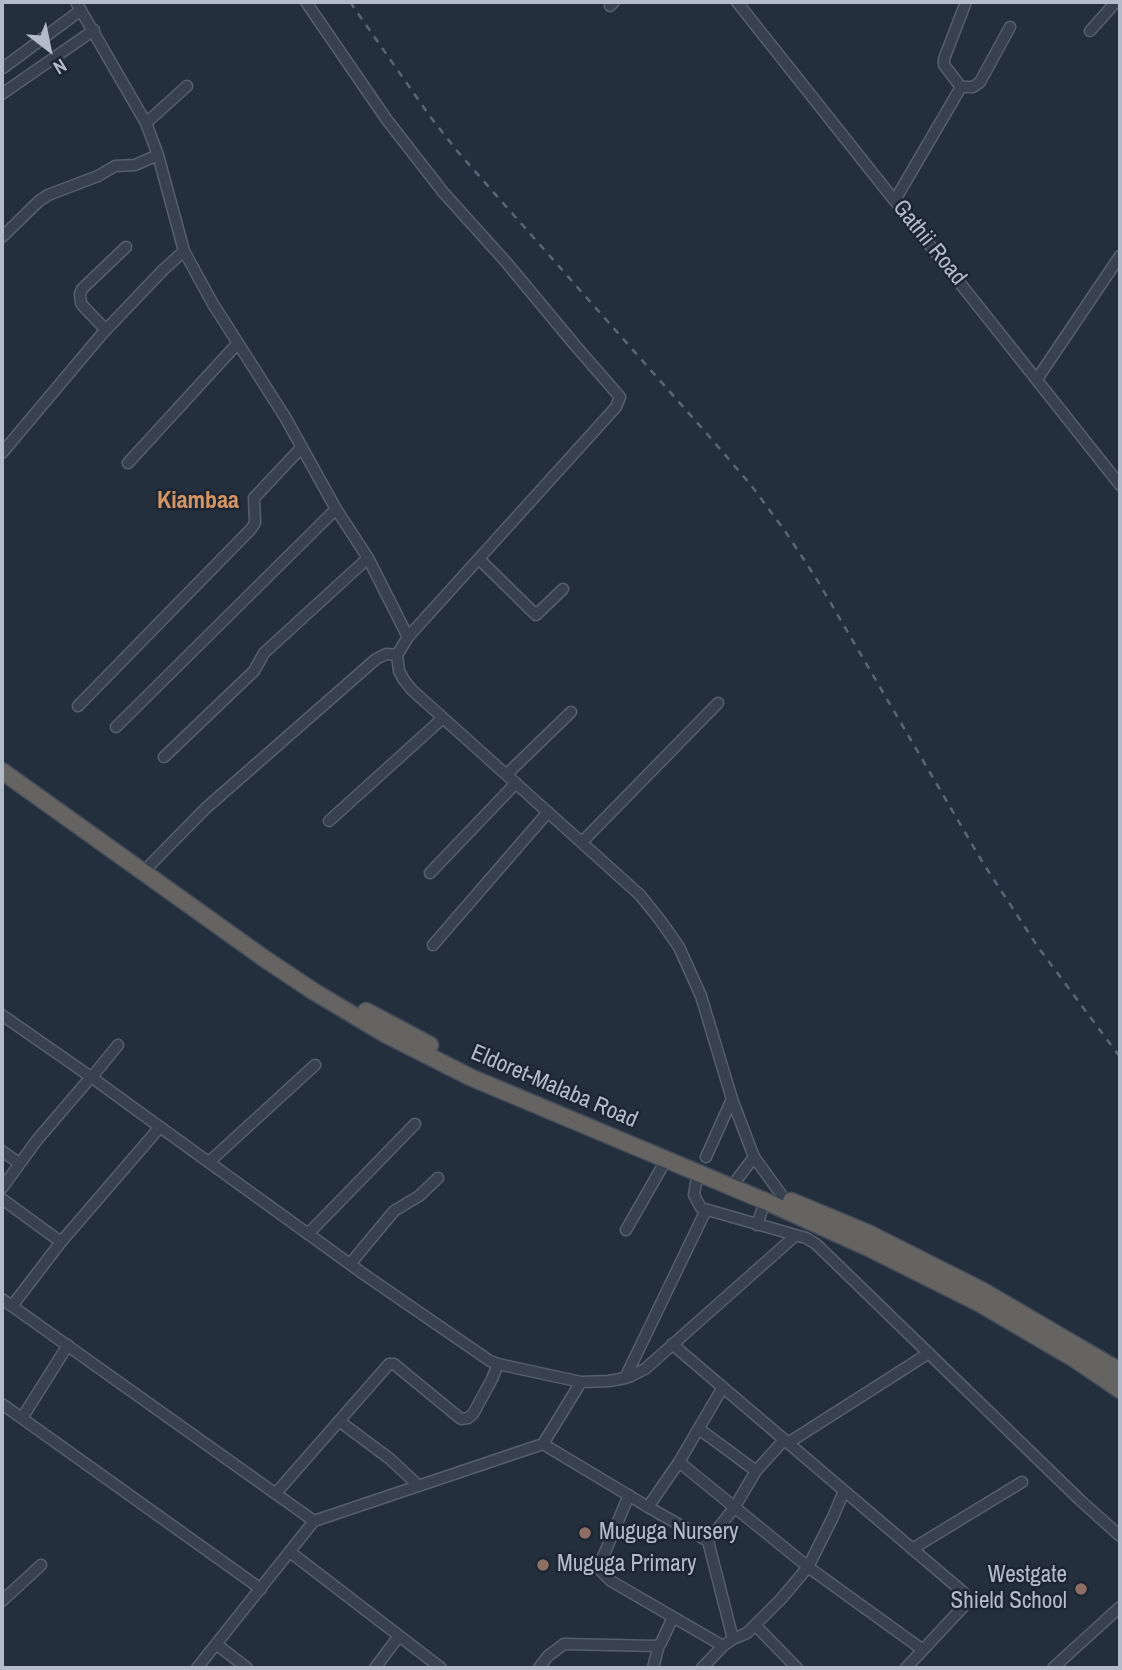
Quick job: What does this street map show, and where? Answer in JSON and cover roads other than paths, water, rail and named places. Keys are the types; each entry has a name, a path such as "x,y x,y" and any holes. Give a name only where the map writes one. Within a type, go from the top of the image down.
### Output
{"highway":[{"name":"Eldoret-Malaba Road","path":"2,759 298,970 381,1019 478,1069 868,1233 972,1286 1120,1371"},
{"name":"Eldoret-Malaba Road","path":"2,771 274,965 385,1034 470,1077 765,1200 932,1278 1073,1358 1120,1390"}],"street":[{"path":"306,2 387,120 443,192 620,397 616,407 408,637 397,655 399,671 412,690 640,895 660,920 679,947 701,996 732,1100 754,1157 783,1198"},
{"name":"Gathii Road","path":"737,2 1118,477"},
{"path":"961,88 944,65 944,60 966,2"},
{"path":"1090,31 1116,2"},
{"path":"3,68 78,6 146,123 159,155 184,251 213,304 285,417 336,509 368,558 408,637"},
{"path":"961,88 973,87 980,82 1010,27"},
{"path":"2,94 94,30"},
{"path":"146,123 187,86"},
{"path":"895,200 961,88"},
{"path":"2,237 48,195 98,176 115,166 135,165 159,155"},
{"path":"107,330 81,303 80,294 126,247"},
{"path":"3,451 107,330 184,251"},
{"path":"1037,379 1120,256"},
{"path":"128,463 238,343"},
{"path":"78,706 251,529 256,523 254,498 302,447"},
{"path":"116,727 336,509"},
{"path":"164,757 254,671 264,653 368,558"},
{"path":"479,559 536,615 563,589"},
{"path":"150,865 206,808 376,659 386,654 397,655"},
{"path":"582,842 718,703"},
{"path":"507,774 571,712"},
{"path":"330,821 443,718"},
{"path":"430,873 516,783"},
{"path":"433,945 548,811"},
{"path":"2,1015 350,1264 498,1364 581,1382 625,1378 645,1369 795,1236"},
{"path":"2,1188 19,1163 118,1045"},
{"path":"209,1163 315,1065"},
{"path":"706,1157 732,1100"},
{"path":"308,1234 415,1124"},
{"path":"12,1306 61,1242 160,1127"},
{"path":"2,1151 19,1163"},
{"path":"738,1178 754,1157"},
{"path":"626,1230 666,1160"},
{"path":"350,1264 394,1211 419,1196 438,1178"},
{"path":"696,1183 694,1195 701,1208 817,1244 1120,1536"},
{"path":"2,1199 61,1242"},
{"path":"757,1225 765,1200"},
{"path":"625,1378 706,1210"},
{"path":"2,1298 314,1521"},
{"path":"672,1344 963,1592 967,1601 963,1607 906,1668"},
{"path":"22,1418 68,1345"},
{"path":"708,1541 734,1508 756,1471 786,1441 929,1353"},
{"path":"276,1493 389,1364 461,1419 468,1419 498,1364"},
{"path":"197,1668 314,1521 543,1444 581,1382"},
{"path":"648,1507 679,1462 723,1387"},
{"path":"2,1404 261,1589"},
{"path":"339,1420 390,1459 419,1486"},
{"path":"699,1429 756,1471"},
{"path":"543,1444 708,1541 733,1639"},
{"path":"679,1462 808,1567 923,1650"},
{"path":"912,1549 1022,1482"},
{"path":"702,1668 723,1646 747,1633 808,1567 844,1491"},
{"path":"629,1494 600,1564 601,1571 611,1581 723,1646"},
{"path":"290,1552 441,1668"},
{"path":"2,1601 41,1565"},
{"path":"1053,1668 1120,1606"},
{"path":"653,1668 659,1645 673,1617"},
{"path":"755,1625 797,1668"},
{"path":"375,1668 399,1636"},
{"path":"216,1644 247,1668"},
{"path":"539,1668 548,1656 564,1644 659,1645"}],"railway":[{"path":"350,2 458,152 708,435 751,485 785,531 816,578 983,863 1038,947 1120,1057"}],"place":[{"name":"Muguga Nursery","path":"585,1533"},
{"name":"Muguga Primary","path":"543,1565"},
{"name":"Westgate Shield School","path":"1081,1589"}],"district":[{"name":"Kiambaa","path":"198,502"}]}
